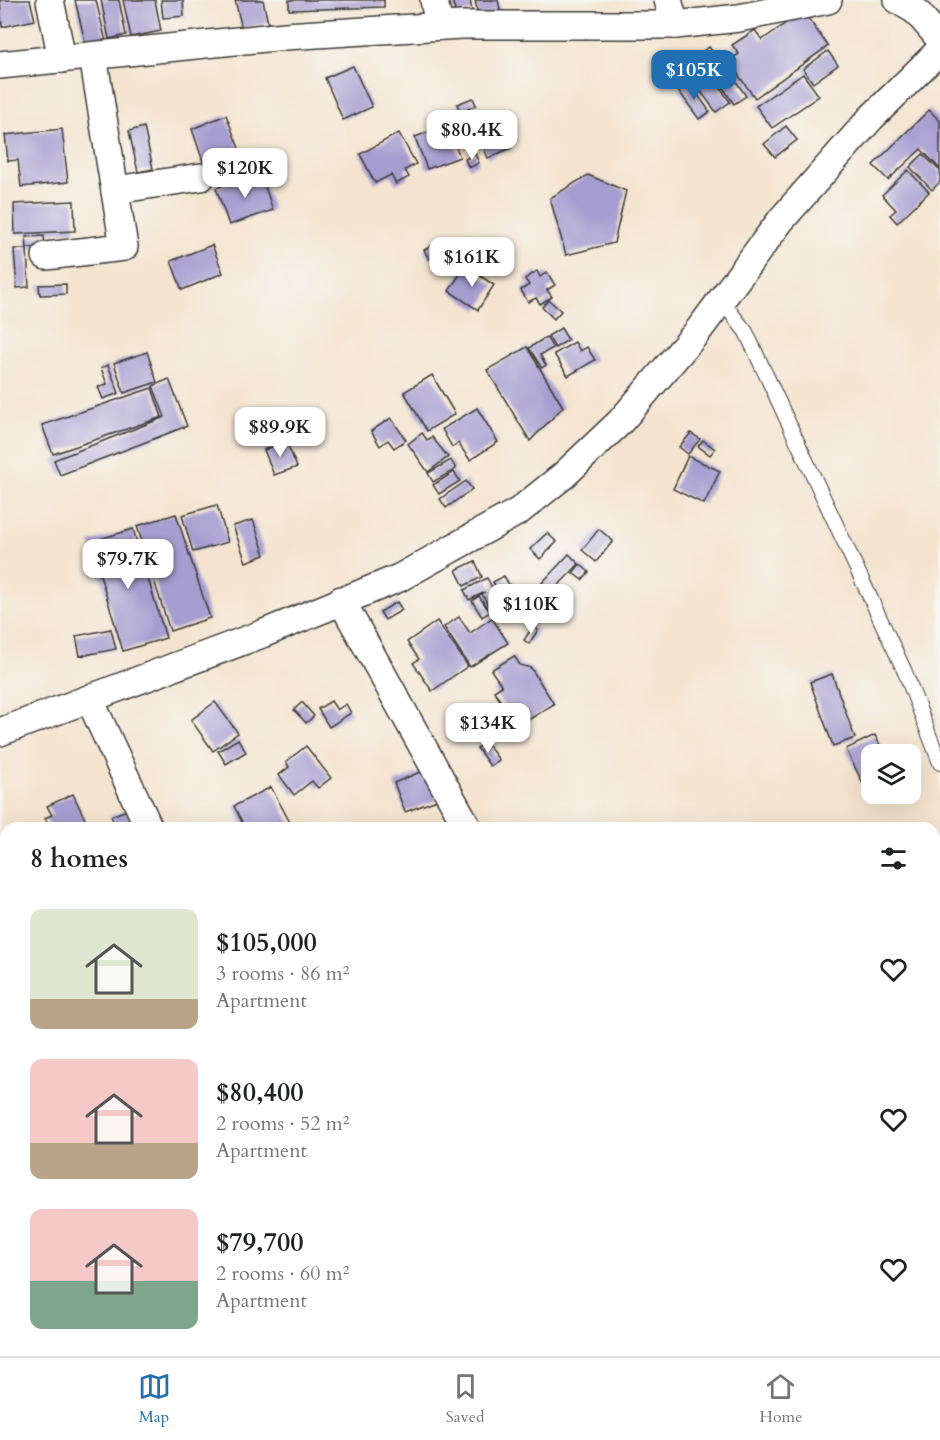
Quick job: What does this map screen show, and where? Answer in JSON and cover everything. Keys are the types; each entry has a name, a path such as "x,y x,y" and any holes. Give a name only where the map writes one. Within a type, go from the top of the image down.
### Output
{"street":[{"path":"50,0 62,59"},
{"path":"434,0 439,26"},
{"path":"0,65 285,36 439,26 672,13 739,18 828,0"},
{"path":"898,0 916,11 940,39"},
{"path":"0,732 262,634 399,578 519,511 564,475 620,422 698,330 781,220 871,118 940,50"},
{"path":"46,256 124,247 93,56"},
{"path":"115,190 201,177"},
{"path":"341,600 465,822"},
{"path":"90,700 146,822"},
{"path":"0,1140 0,1146"}],"lane":[{"path":"721,300 746,332 904,672 940,763"}],"building":[{"path":"0,0 30,0 35,20 2,27"},
{"path":"75,0 96,0 106,42 86,46"},
{"path":"101,0 119,0 126,35 109,39"},
{"path":"123,0 155,0 161,31 131,37"},
{"path":"161,0 183,0 184,16 163,18"},
{"path":"235,0 263,0 268,23 242,29"},
{"path":"289,0 384,0 384,7 289,10"},
{"path":"452,0 470,0 472,11 456,15"},
{"path":"475,0 498,0 501,14 479,19"},
{"path":"803,11 828,46 755,98 728,61 739,54 732,45 755,30 762,40"},
{"path":"709,47 720,62 711,68 700,53"},
{"path":"828,51 838,65 813,83 803,69"},
{"path":"664,59 673,72 664,78 655,66"},
{"path":"353,66 372,107 343,120 325,78"},
{"path":"727,68 746,96 734,104 715,76"},
{"path":"803,74 819,96 772,128 756,106"},
{"path":"711,75 730,102 716,112 696,85"},
{"path":"689,82 710,112 699,119 678,90"},
{"path":"473,98 476,105 468,109 476,127 468,131 457,104"},
{"path":"929,110 940,121 940,169 921,149 888,180 873,165"},
{"path":"495,113 499,121 484,128 480,121"},
{"path":"226,115 244,161 207,173 192,129"},
{"path":"500,123 511,148 488,158 477,133"},
{"path":"447,125 460,157 427,169 415,137"},
{"path":"786,126 797,140 775,157 764,144"},
{"path":"144,127 153,169 138,172 129,131"},
{"path":"62,129 68,182 21,187 18,160 8,161 5,135"},
{"path":"399,133 416,164 405,170 409,177 396,184 391,175 375,183 360,154"},
{"path":"475,154 479,163 469,168 465,159"},
{"path":"923,154 940,171 940,182 932,190 910,167"},
{"path":"908,170 929,192 897,223 890,215 896,210 882,195"},
{"path":"260,172 273,210 229,225 216,188"},
{"path":"588,175 626,191 614,243 566,255 550,198"},
{"path":"74,201 75,231 15,234 14,204"},
{"path":"44,236 45,247 27,248 26,237"},
{"path":"212,245 223,273 182,290 171,261"},
{"path":"433,245 438,254 429,259 424,250"},
{"path":"14,249 27,249 29,287 17,288"},
{"path":"465,266 494,285 478,310 449,291"},
{"path":"537,271 540,277 547,272 555,285 547,290 552,297 540,304 536,298 528,302 521,290 529,285 525,279"},
{"path":"66,284 66,294 40,295 39,285"},
{"path":"549,300 561,311 554,319 542,307"},
{"path":"561,328 568,340 555,348 548,336"},
{"path":"546,337 553,348 540,355 546,365 542,368 529,348"},
{"path":"575,342 580,351 587,347 595,360 568,376 554,354"},
{"path":"527,347 563,407 530,441 487,370"},
{"path":"147,352 157,382 124,393 114,363"},
{"path":"108,365 119,393 103,399 98,387 107,384 101,368"},
{"path":"432,375 455,414 427,431 404,392"},
{"path":"169,379 187,426 60,475 54,460 165,417 153,386"},
{"path":"152,388 162,417 53,454 42,425"},
{"path":"477,408 498,442 470,460 458,443 452,447 442,429"},
{"path":"391,418 406,440 394,448 388,440 380,446 371,431"},
{"path":"422,433 427,440 432,437 448,457 428,472 408,444"},
{"path":"691,433 700,439 688,454 679,447"},
{"path":"703,440 715,449 710,455 698,446"},
{"path":"286,441 297,467 274,475 264,450"},
{"path":"688,456 720,471 704,504 673,489"},
{"path":"451,460 456,469 433,482 428,473"},
{"path":"454,472 460,481 439,494 433,485"},
{"path":"466,481 472,489 446,508 440,499"},
{"path":"217,505 228,542 193,552 182,515"},
{"path":"176,514 210,618 170,631 137,526"},
{"path":"253,520 265,555 246,562 233,526"},
{"path":"133,529 166,638 123,651 90,542"},
{"path":"599,529 613,541 596,562 582,550"},
{"path":"547,533 557,542 540,559 530,549"},
{"path":"569,554 579,564 551,593 541,584"},
{"path":"475,561 482,577 464,586 456,570"},
{"path":"580,564 589,572 582,580 573,573"},
{"path":"504,576 511,588 500,594 493,582"},
{"path":"487,578 502,606 492,612 482,594 485,592 469,600 464,590"},
{"path":"535,589 551,600 533,626 517,615"},
{"path":"479,596 490,612 482,617 472,601"},
{"path":"397,602 402,610 385,620 380,612"},
{"path":"459,617 470,633 492,618 508,643 470,667 444,627"},
{"path":"437,621 468,666 432,691 413,663 419,659 407,642"},
{"path":"533,626 538,630 529,644 524,640"},
{"path":"111,629 116,649 80,656 76,636"},
{"path":"514,656 520,665 531,668 554,704 517,727 494,691 502,686 491,670"},
{"path":"832,674 855,738 833,746 810,682"},
{"path":"331,701 337,710 346,704 351,713 329,727 318,709"},
{"path":"215,702 238,733 213,751 191,720"},
{"path":"302,702 314,716 306,723 294,710"},
{"path":"875,735 880,744 861,744 861,780 846,749"},
{"path":"238,739 246,752 226,764 218,751"},
{"path":"486,742 499,760 490,766 477,748"},
{"path":"306,746 331,778 318,788 312,781 294,795 279,775 289,767 286,762"},
{"path":"425,770 437,800 405,812 394,783"},
{"path":"271,787 290,822 242,822 234,806"},
{"path":"73,794 86,821 47,822 45,818 52,815 47,806"},
{"path":"137,806 144,820 114,822 111,816"}]}
